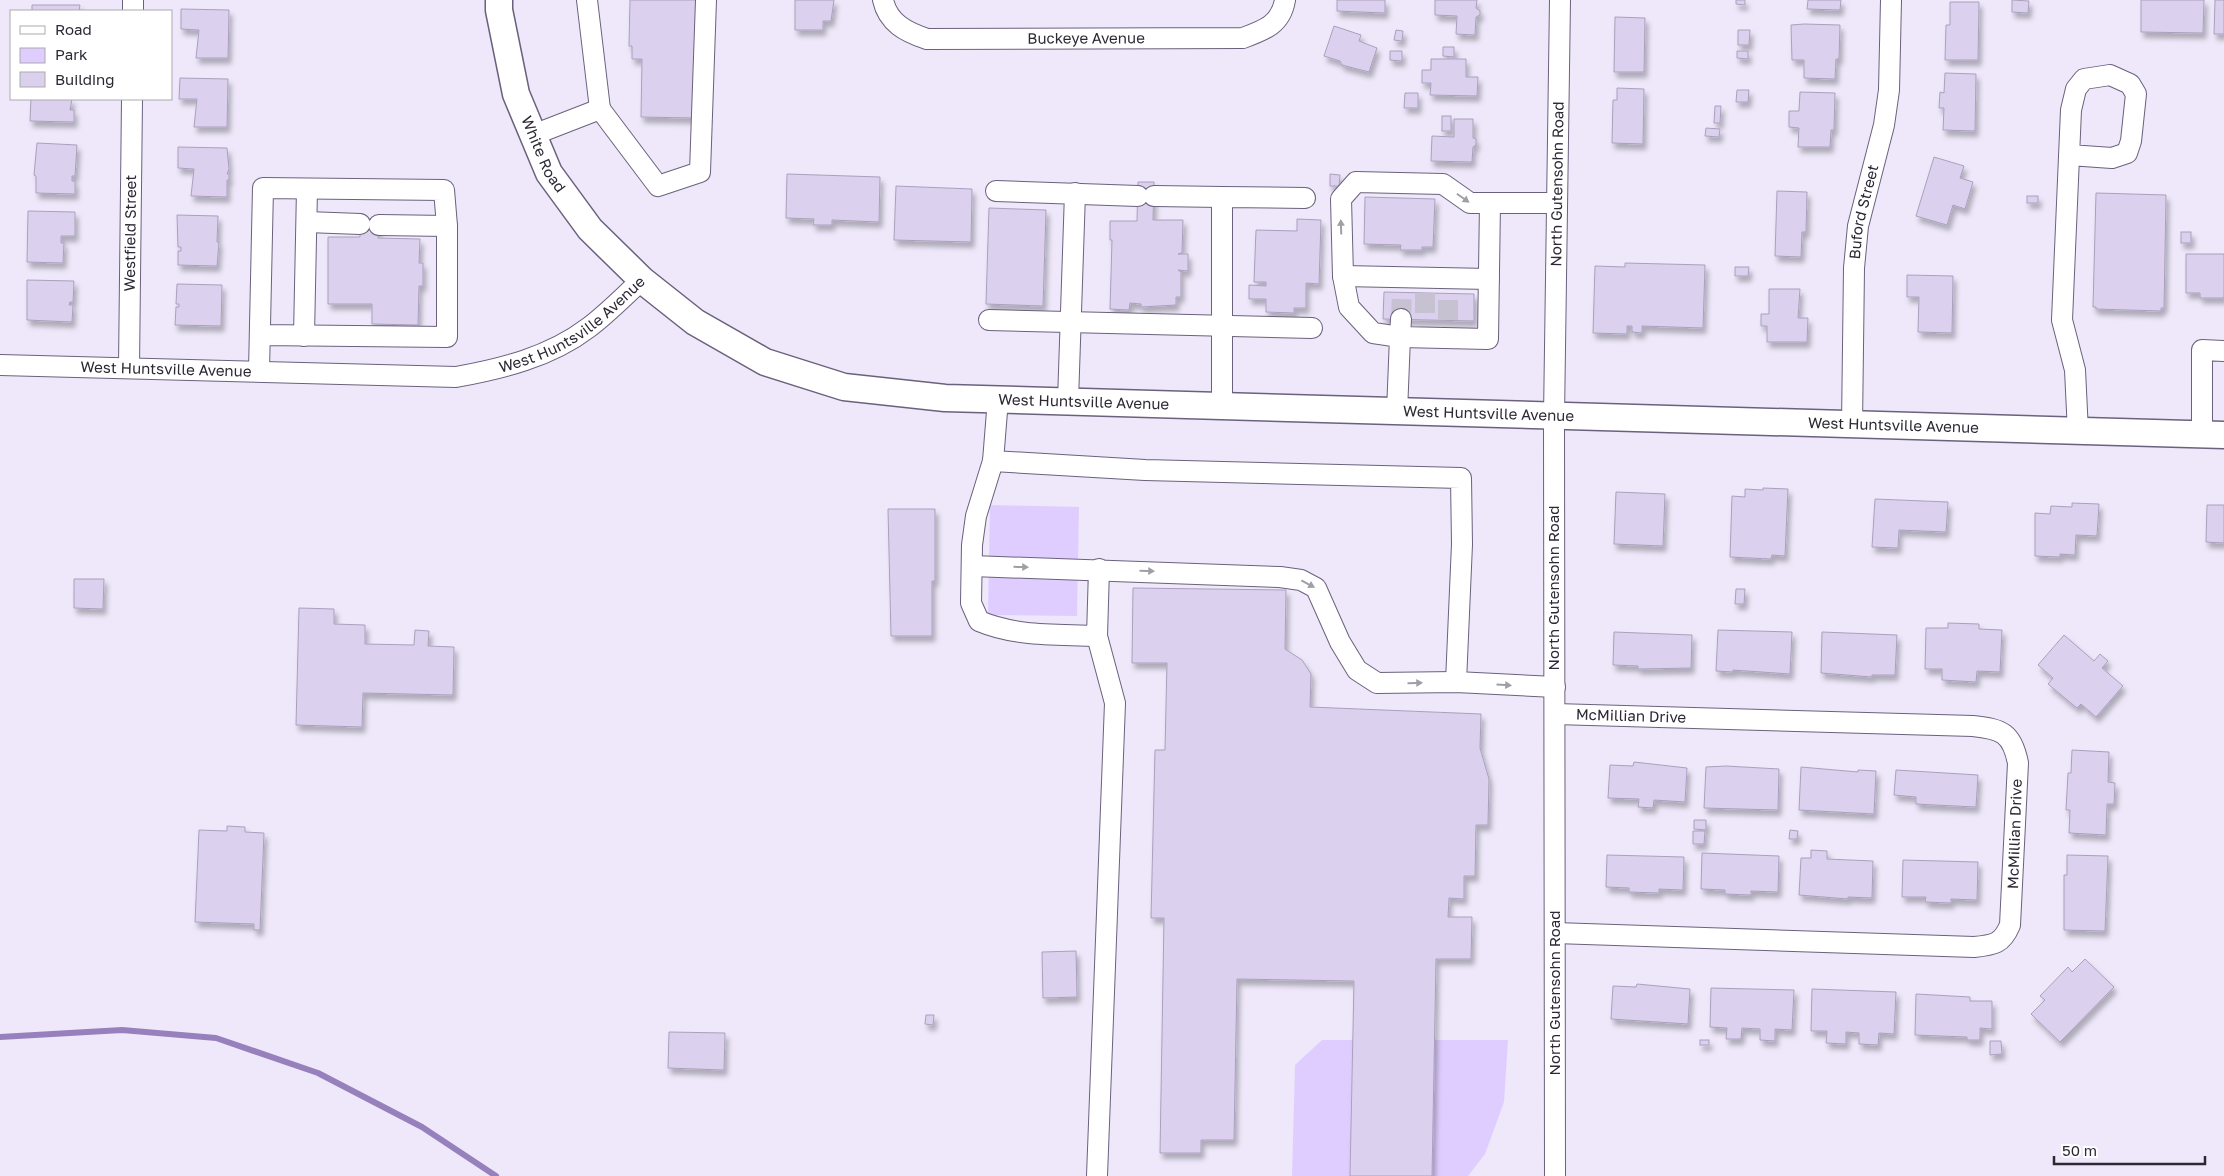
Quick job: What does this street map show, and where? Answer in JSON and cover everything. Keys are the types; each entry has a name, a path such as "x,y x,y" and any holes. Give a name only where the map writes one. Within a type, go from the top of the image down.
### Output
{"main road":[{"name":"White Road","path":"499,0 499,10 516,94 549,174 590,229 642,280"},
{"name":"West Huntsville Avenue","path":"642,280 695,322 765,362 844,387 922,396 1554,417 2213,435"}],"street":[{"path":"587,0 600,109 658,186 700,172 706,0"},
{"name":"Buckeye Avenue","path":"882,0 885,9 894,23 909,33 927,38 1243,38 1261,32 1278,21 1285,0"},
{"name":"North Gutensohn Road","path":"1555,1176 1554,417 1560,0"},
{"name":"Buford Street","path":"1852,425 1854,268 1858,226 1884,125 1889,90 1891,0"},
{"path":"2069,155 2112,158 2127,153 2131,141 2136,94 2130,84 2110,75 2084,79 2076,89 2071,110 2069,155 2062,320 2075,370 2078,432"},
{"name":"Westfield Street","path":"129,367 132,100"},
{"path":"533,135 600,109"},
{"path":"1490,203 1488,339 1447,329 1400,328 1373,333 1348,307 1343,276 1341,199 1356,182 1443,184 1470,203 1490,203 1557,203"},
{"path":"260,335 447,337 444,190 263,188 260,335 260,371"},
{"path":"304,336 307,189"},
{"path":"996,191 1146,196 1305,198"},
{"path":"1068,401 1075,193"},
{"path":"1222,197 1222,406"},
{"path":"307,222 446,226"},
{"path":"1343,276 1402,285 1449,286 1489,279"},
{"name":"West Huntsville Avenue","path":"0,365 456,377 503,368 546,351 587,329 642,280"},
{"path":"989,320 1312,328"},
{"path":"1397,412 1400,328"},
{"path":"2213,435 2202,350 2224,351"},
{"path":"998,399 993,462 976,516 971,603 979,620 1000,630 1098,636"},
{"path":"993,462 1145,470 1461,478 1462,544 1456,682"},
{"path":"972,566 1098,569 1280,577 1301,580 1316,588 1340,642 1357,670 1377,683 1456,682 1555,687"},
{"path":"1097,1176 1115,703 1098,636 1098,569"},
{"name":"McMillian Drive","path":"1555,714 1973,726 1990,728 2006,734 2015,746 2018,763 2010,925 2004,938 1990,945 1964,947 1555,933"}],"green space":[{"path":"990,505 1079,507 1077,616 988,615"},
{"path":"1322,1040 1508,1040 1504,1102 1485,1154 1468,1176 1292,1176 1295,1065"}],"building":[{"path":"630,0 697,0 695,118 641,117 642,59 632,59 632,46 629,46"},
{"path":"795,0 834,0 831,21 823,21 823,30 795,30"},
{"path":"1337,0 1385,0 1385,13 1337,11"},
{"path":"1435,0 1477,0 1476,8 1480,11 1480,15 1476,17 1475,35 1456,34 1457,16 1435,15"},
{"path":"1736,0 1745,0 1745,5 1736,4"},
{"path":"1808,0 1841,0 1840,10 1807,9"},
{"path":"2012,0 2029,1 2028,13 2012,12"},
{"path":"2141,0 2204,0 2203,33 2141,32"},
{"path":"2215,0 2224,0 2224,34 2214,34"},
{"path":"1950,2 1979,2 1978,60 1945,60 1946,25 1950,25"},
{"path":"32,5 80,5 79,10 32,10"},
{"path":"181,9 229,10 228,58 196,58 199,30 181,29"},
{"path":"1615,17 1645,18 1644,72 1614,72"},
{"path":"1791,25 1840,25 1839,59 1836,59 1835,79 1804,78 1804,60 1792,60"},
{"path":"1334,26 1361,35 1359,41 1377,48 1369,72 1342,65 1340,61 1324,56"},
{"path":"1396,30 1403,31 1402,41 1394,40"},
{"path":"1738,30 1750,30 1749,45 1738,45"},
{"path":"1443,47 1454,47 1454,57 1443,56"},
{"path":"1390,51 1402,51 1402,61 1390,60"},
{"path":"1737,51 1748,51 1748,59 1737,58"},
{"path":"1431,59 1466,59 1466,77 1478,77 1477,96 1430,95 1431,83 1422,83 1422,70 1431,70"},
{"path":"1945,73 1976,74 1975,131 1943,130 1944,108 1939,108 1940,92 1944,93"},
{"path":"180,78 228,79 227,127 194,127 197,99 179,99"},
{"path":"1617,88 1644,89 1643,144 1612,143 1613,100 1617,100"},
{"path":"1737,90 1749,90 1748,102 1736,102"},
{"path":"1800,92 1835,93 1834,130 1831,130 1830,147 1798,147 1799,128 1789,127 1789,111 1799,111"},
{"path":"1405,93 1418,93 1418,108 1404,108"},
{"path":"31,100 72,100 70,110 74,110 74,122 30,121"},
{"path":"1715,106 1721,106 1720,123 1714,123"},
{"path":"1442,116 1451,116 1451,131 1442,131"},
{"path":"1454,119 1473,119 1473,138 1476,139 1476,145 1473,147 1472,162 1431,161 1432,136 1454,137"},
{"path":"1706,128 1720,129 1719,137 1705,136"},
{"path":"37,143 77,145 75,176 72,176 72,181 75,181 75,194 36,193 36,176 34,175"},
{"path":"178,147 227,148 229,169 227,174 229,174 229,180 227,180 227,197 191,196 194,169 178,168"},
{"path":"1934,157 1964,166 1960,178 1973,182 1965,209 1953,205 1947,225 1916,216"},
{"path":"787,174 880,177 879,222 832,220 832,225 813,225 814,219 786,218"},
{"path":"1330,174 1340,175 1339,186 1330,186"},
{"path":"1138,182 1154,182 1153,220 1183,220 1182,253 1178,254 1188,254 1188,271 1178,270 1181,272 1181,297 1176,297 1176,305 1141,307 1141,304 1130,303 1129,310 1110,309 1112,240 1110,240 1110,221 1137,221"},
{"path":"896,186 972,189 971,242 894,240"},
{"path":"1777,191 1807,192 1806,232 1802,232 1801,257 1775,256"},
{"path":"2096,193 2166,195 2164,308 2161,308 2161,311 2096,309 2096,307 2093,307"},
{"path":"2027,196 2038,196 2038,203 2027,203"},
{"path":"1365,197 1435,199 1433,247 1422,247 1422,250 1400,250 1401,245 1364,244"},
{"path":"989,208 1046,210 1043,306 986,304"},
{"path":"28,211 75,212 75,236 61,236 61,243 64,243 63,263 27,262"},
{"path":"177,215 218,216 217,242 219,242 217,266 178,265 178,251 181,251 181,247 178,247"},
{"path":"360,219 379,220 378,238 420,239 419,263 423,263 423,286 419,286 418,325 372,324 372,304 328,304 328,237 360,237"},
{"path":"1297,219 1321,220 1319,284 1306,283 1306,308 1294,308 1294,313 1266,312 1266,299 1249,299 1249,285 1266,286 1266,282 1254,282 1256,230 1297,231"},
{"path":"2181,232 2191,232 2191,243 2181,243"},
{"path":"2186,254 2224,254 2224,298 2200,298 2200,293 2186,293"},
{"path":"1625,263 1705,265 1703,328 1642,326 1642,333 1632,332 1632,326 1627,326 1627,334 1593,333 1595,266 1625,267"},
{"path":"1735,267 1749,267 1748,276 1735,276"},
{"path":"1907,275 1953,276 1952,333 1918,332 1919,297 1907,297"},
{"path":"27,280 74,281 73,302 70,302 69,305 73,305 72,322 27,320"},
{"path":"177,284 222,285 221,326 175,325 176,307 179,307 179,304 176,304"},
{"path":"1769,289 1800,289 1798,318 1808,318 1807,342 1767,342 1767,326 1761,326 1761,314 1769,314"},
{"path":"1384,292 1474,294 1474,321 1383,319"},
{"path":"1763,488 1788,489 1785,556 1772,555 1771,559 1730,557 1732,496 1745,497 1745,489 1763,490"},
{"path":"1616,492 1665,494 1663,546 1614,544"},
{"path":"1875,499 1948,502 1946,532 1899,530 1898,548 1872,547"},
{"path":"2072,503 2099,504 2097,536 2076,535 2075,555 2060,554 2060,557 2035,556 2035,513 2050,514 2051,506 2072,507"},
{"path":"2207,505 2224,505 2224,543 2206,542"},
{"path":"888,509 935,509 935,581 932,581 932,636 891,636"},
{"path":"74,579 104,579 103,609 74,608"},
{"path":"1133,588 1286,590 1285,649 1302,660 1311,674 1310,707 1481,714 1480,748 1489,779 1488,825 1476,825 1475,876 1464,876 1464,899 1449,898 1448,917 1472,917 1471,959 1436,959 1432,1176 1350,1176 1354,981 1237,979 1234,1140 1201,1140 1201,1153 1160,1153 1164,918 1151,918 1155,750 1165,750 1167,663 1132,663"},
{"path":"1736,589 1745,589 1744,604 1735,604"},
{"path":"299,608 334,609 334,624 365,625 365,644 414,645 415,630 429,631 428,646 454,647 453,695 363,693 362,727 296,725"},
{"path":"1948,623 1979,624 1979,629 2002,630 2000,672 1977,671 1976,682 1942,680 1942,669 1925,669 1926,628 1948,628"},
{"path":"1718,630 1792,632 1790,674 1733,670 1733,672 1716,671"},
{"path":"1614,632 1692,635 1691,668 1638,669 1638,666 1613,665"},
{"path":"1822,632 1897,635 1895,675 1872,675 1872,677 1821,673"},
{"path":"2064,635 2094,661 2100,654 2108,661 2102,668 2123,686 2096,717 2081,704 2077,708 2048,684 2053,678 2038,665"},
{"path":"2072,750 2109,752 2108,782 2115,783 2114,804 2107,804 2106,835 2069,833 2070,810 2066,810 2068,773 2071,773"},
{"path":"1634,762 1687,768 1685,802 1654,800 1653,808 1638,807 1639,799 1608,798 1610,765 1633,766"},
{"path":"1726,766 1779,769 1778,810 1704,808 1706,767"},
{"path":"1801,767 1858,772 1858,770 1876,771 1874,814 1799,810"},
{"path":"1896,770 1978,775 1976,807 1916,804 1916,797 1894,795"},
{"path":"1694,820 1706,820 1706,830 1694,829"},
{"path":"227,826 245,827 245,832 264,833 260,930 254,930 254,924 195,922 199,830 227,831"},
{"path":"1790,830 1798,831 1797,839 1789,839"},
{"path":"1693,831 1705,831 1704,844 1693,844"},
{"path":"1811,850 1827,851 1827,859 1873,861 1872,898 1848,897 1848,899 1799,895 1801,858 1811,858"},
{"path":"1702,853 1779,856 1778,892 1751,891 1751,895 1725,894 1725,890 1701,889"},
{"path":"1607,855 1684,857 1683,890 1659,889 1659,893 1629,892 1629,888 1606,887"},
{"path":"2067,855 2108,856 2105,931 2064,930 2064,875 2067,875"},
{"path":"1903,860 1978,862 1977,900 1951,899 1951,903 1925,902 1926,897 1902,897"},
{"path":"1076,951 1077,997 1043,998 1042,952"},
{"path":"2085,959 2114,987 2060,1042 2031,1014 2045,1000 2040,996 2068,967 2072,972"},
{"path":"1637,984 1690,989 1688,1024 1611,1019 1613,986 1636,987"},
{"path":"1711,988 1794,990 1792,1030 1775,1029 1775,1041 1760,1040 1760,1029 1742,1028 1741,1039 1726,1039 1727,1028 1710,1027"},
{"path":"1812,989 1896,992 1894,1034 1879,1033 1878,1045 1859,1044 1859,1033 1846,1032 1846,1044 1826,1043 1827,1031 1811,1031"},
{"path":"1916,994 1970,997 1970,1001 1992,1001 1992,1029 1980,1028 1980,1040 1967,1040 1967,1037 1915,1035"},
{"path":"926,1015 934,1015 933,1025 925,1024"},
{"path":"669,1032 725,1033 724,1070 668,1068"},
{"path":"1700,1040 1709,1040 1709,1045 1700,1045"},
{"path":"1990,1041 2001,1041 2002,1054 1990,1055"}],"waterway":[{"path":"0,1037 122,1030 216,1038 318,1073 422,1127 496,1176"}],"tunnel":[{"path":"1401,319 1402,292"},
{"path":"1425,293 1425,320"},
{"path":"1448,293 1448,320"}]}
